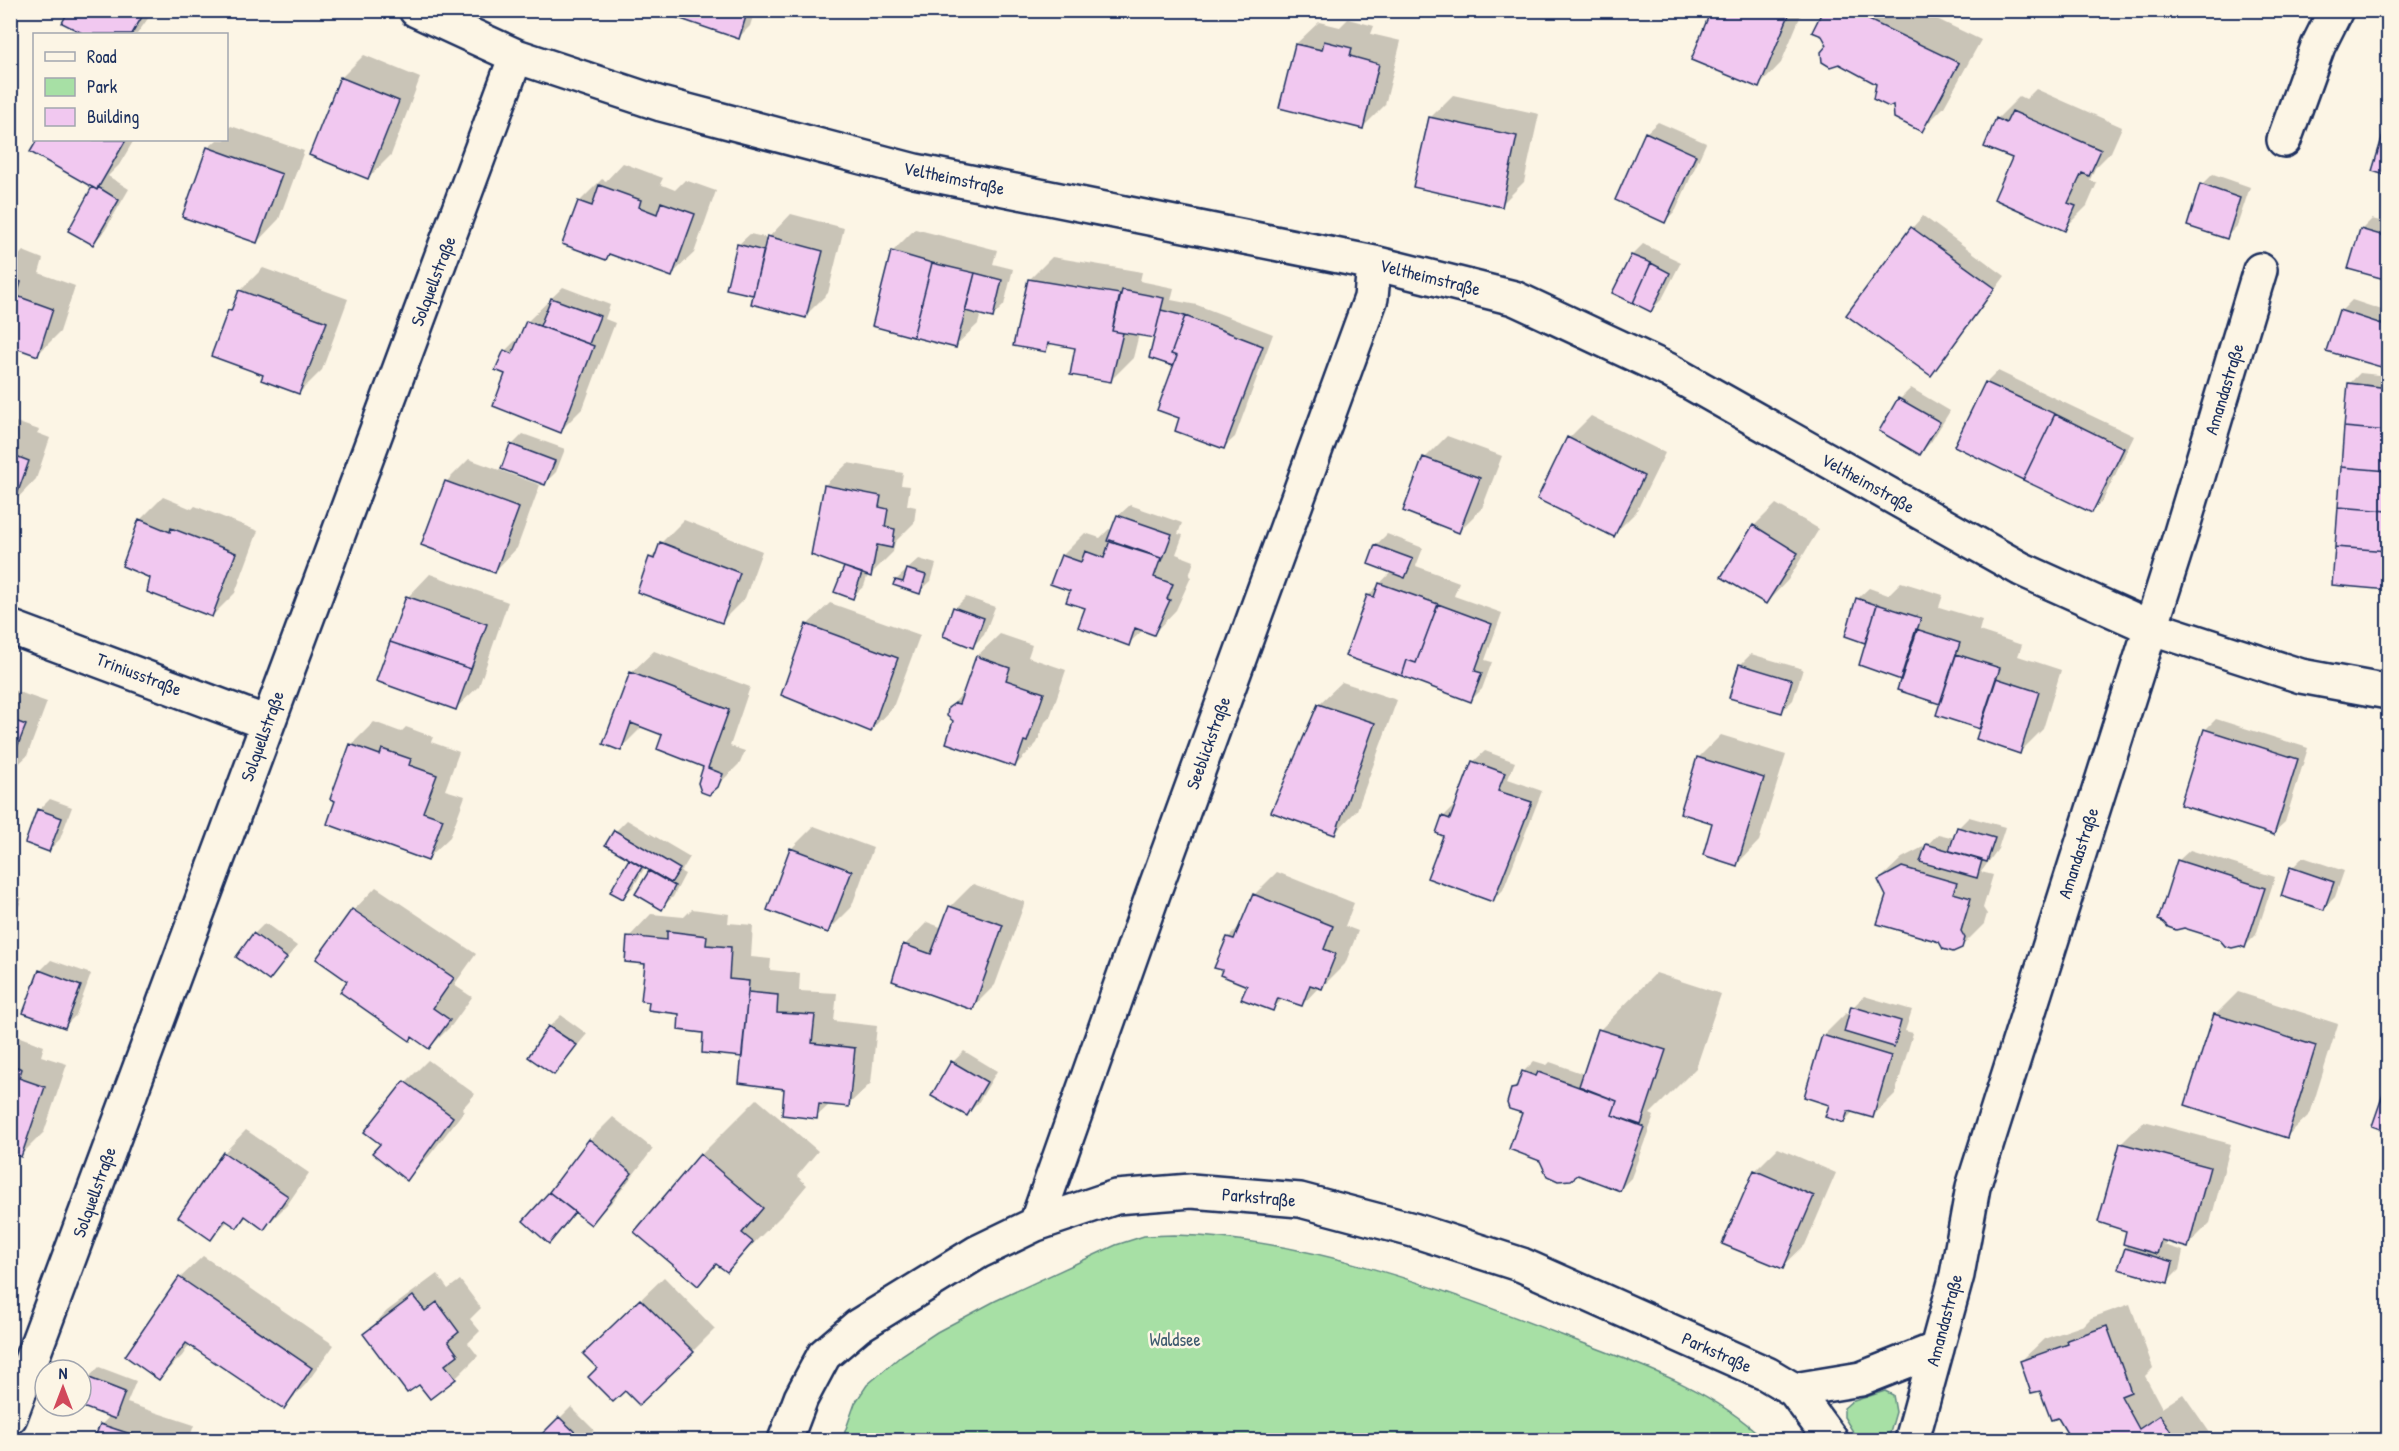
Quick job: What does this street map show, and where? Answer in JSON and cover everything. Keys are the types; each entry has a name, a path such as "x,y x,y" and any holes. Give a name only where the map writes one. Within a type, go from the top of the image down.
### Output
{"street":[{"name":"Veltheimstraße","path":"416,10 516,56 661,104 915,171 1374,262 1514,298 1658,365 2021,569 2150,627 2301,676 2388,692"},
{"path":"2284,140 2318,46 2336,10"},
{"name":"Solquellstraße","path":"10,1417 516,56"},
{"name":"Seeblickstraße","path":"1036,1224 1161,872 1371,298 1374,262"},
{"name":"Amandastraße","path":"1912,1440 1957,1275 1973,1187 2180,536 2260,270"},
{"name":"Triniusstraße","path":"10,627 267,723"},
{"name":"Parkstraße","path":"784,1440 801,1398 824,1355 832,1347 858,1326 978,1252 1036,1224 1116,1197 1191,1191 1300,1200 1413,1230 1522,1265 1767,1374 1794,1390 1832,1440"},
{"path":"1794,1390 1861,1379 1937,1349"}],"green space":[{"name":"Waldsee","path":"1144,1236 1224,1238 1274,1245 1373,1269 1470,1300 1670,1378 1720,1405 1765,1440 842,1440 855,1403 867,1385 902,1355 937,1332 995,1301 1116,1245"},
{"path":"1885,1391 1893,1395 1896,1412 1888,1440 1858,1440 1844,1417 1844,1408 1851,1402"}],"building":[{"path":"69,10 146,10 133,33 82,33 62,23"},
{"path":"670,10 748,10 739,39 669,15"},
{"path":"1711,10 1791,10 1759,88 1691,60"},
{"path":"1823,10 1848,10 1959,63 1922,132 1894,118 1893,105 1889,107 1873,99 1876,84 1839,64 1830,67 1822,62 1821,52 1827,45 1822,36 1812,32"},
{"path":"1324,41 1352,48 1350,56 1379,64 1363,129 1279,108 1295,44 1322,50"},
{"path":"340,77 399,101 368,179 309,155"},
{"path":"2012,111 2101,150 2089,176 2082,173 2068,203 2076,206 2065,231 1994,199 2012,158 1984,147 1996,118 2006,123"},
{"path":"1429,117 1517,136 1502,207 1413,187"},
{"path":"2385,128 2388,129 2388,176 2372,171"},
{"path":"1645,132 1696,155 1665,223 1615,200"},
{"path":"36,141 125,141 97,190 30,152"},
{"path":"207,147 282,174 257,243 182,217"},
{"path":"2200,184 2240,198 2227,239 2187,226"},
{"path":"599,185 641,200 639,207 657,214 661,202 695,214 672,277 609,254 606,260 562,244 578,201 592,206"},
{"path":"92,187 97,190 98,187 119,200 93,245 68,231"},
{"path":"1911,227 1995,288 1931,376 1846,315"},
{"path":"2360,229 2388,237 2388,280 2348,269"},
{"path":"767,236 823,251 806,318 751,304"},
{"path":"737,244 764,251 753,295 726,289"},
{"path":"891,251 932,263 913,337 872,326"},
{"path":"1631,255 1651,263 1633,303 1612,293"},
{"path":"932,263 975,273 956,348 913,337"},
{"path":"1651,263 1670,273 1651,312 1633,303"},
{"path":"975,273 1002,280 993,318 965,311"},
{"path":"10,278 21,282 17,296 53,309 38,356 10,346"},
{"path":"1028,279 1120,294 1112,331 1123,333 1111,382 1070,375 1075,348 1048,343 1046,352 1013,346"},
{"path":"239,290 327,322 299,394 261,380 263,375 211,356 228,310 231,311"},
{"path":"1122,290 1164,298 1154,338 1112,331"},
{"path":"551,298 600,316 589,344 540,326"},
{"path":"1161,310 1185,316 1171,354 1177,356 1173,366 1149,358"},
{"path":"2339,310 2388,326 2388,369 2326,351"},
{"path":"1185,316 1263,346 1224,449 1175,431 1179,418 1157,410 1177,356 1171,354"},
{"path":"526,321 594,346 561,433 493,406 505,374 495,370 504,350 512,354"},
{"path":"1985,382 2055,414 2023,480 1954,446"},
{"path":"2348,383 2388,388 2388,431 2344,427"},
{"path":"1898,398 1940,422 1920,455 1879,431"},
{"path":"2055,414 2124,448 2092,513 2023,480"},
{"path":"2344,427 2388,431 2388,471 2341,467"},
{"path":"1567,437 1644,476 1614,537 1537,499"},
{"path":"510,444 555,461 545,485 501,469"},
{"path":"10,450 17,453 16,456 29,461 14,503 10,502"},
{"path":"1423,457 1480,478 1459,533 1403,511"},
{"path":"2341,467 2388,471 2388,511 2338,507"},
{"path":"445,481 519,508 495,573 421,545"},
{"path":"824,485 881,496 879,507 888,509 885,527 895,529 892,548 877,545 871,577 811,555"},
{"path":"2338,507 2388,511 2388,551 2335,547"},
{"path":"1117,515 1172,534 1162,561 1160,561 1161,558 1107,541"},
{"path":"139,519 170,532 171,528 236,553 212,617 147,592 150,578 122,566"},
{"path":"1753,525 1798,553 1766,604 1721,577"},
{"path":"1110,540 1161,558 1154,577 1173,584 1167,599 1170,600 1154,635 1135,628 1129,646 1078,627 1085,608 1066,602 1070,591 1050,584 1061,555 1081,562 1085,551 1104,558"},
{"path":"660,542 740,573 722,623 637,592 649,557 654,559"},
{"path":"1375,545 1413,559 1405,578 1368,564"},
{"path":"2335,547 2388,551 2388,590 2332,585"},
{"path":"844,567 862,573 853,599 834,592"},
{"path":"907,569 926,575 920,594 893,585 895,580 903,582"},
{"path":"1379,583 1438,604 1416,663 1407,660 1402,676 1345,656 1367,595 1374,597"},
{"path":"406,596 487,624 471,669 390,642"},
{"path":"1856,598 1877,605 1865,643 1845,636"},
{"path":"1438,604 1492,624 1475,671 1482,673 1471,702 1402,676 1407,660 1416,663"},
{"path":"1877,604 1921,618 1901,680 1859,665"},
{"path":"953,607 984,618 973,648 943,636"},
{"path":"806,624 898,658 871,732 781,695"},
{"path":"1916,629 1960,643 1940,704 1897,690"},
{"path":"390,642 471,669 456,710 376,681"},
{"path":"1956,654 2000,668 1980,729 1936,715"},
{"path":"976,656 1010,668 1006,680 1044,693 1027,742 1024,741 1015,767 946,743 953,721 947,716 948,708 955,703 959,704"},
{"path":"1739,664 1792,680 1782,713 1729,698"},
{"path":"630,672 729,710 708,768 723,774 718,787 709,795 701,792 698,783 703,767 657,749 662,735 631,723 621,751 603,744"},
{"path":"1996,678 2039,692 2020,754 1976,739"},
{"path":"1318,704 1375,723 1335,835 1271,812"},
{"path":"10,719 26,725 10,765"},
{"path":"2204,729 2298,759 2274,835 2180,805"},
{"path":"350,744 380,755 382,749 411,759 409,765 437,775 423,812 443,819 428,861 327,824 335,801 330,799"},
{"path":"1697,757 1764,778 1737,866 1703,855 1712,823 1680,813"},
{"path":"1472,761 1505,773 1498,791 1532,802 1493,902 1427,878 1443,836 1436,833 1442,816 1450,819"},
{"path":"37,809 62,818 49,852 25,843"},
{"path":"1957,827 1995,838 1987,862 1949,851"},
{"path":"614,830 680,869 671,883 605,845"},
{"path":"1926,844 1982,860 1977,878 1920,862"},
{"path":"790,848 852,871 828,933 767,910"},
{"path":"629,859 642,867 623,899 610,892"},
{"path":"2177,860 2265,888 2245,948 2225,946 2219,939 2184,928 2176,930 2158,920"},
{"path":"1902,867 1957,883 1953,893 1971,898 1961,931 1965,938 1962,948 1953,952 1943,949 1939,942 1877,924 1886,896 1878,880"},
{"path":"2290,867 2334,882 2324,910 2281,896"},
{"path":"649,871 675,886 662,910 635,894"},
{"path":"1253,894 1333,926 1324,949 1336,954 1322,989 1310,985 1302,1006 1278,998 1273,1011 1241,999 1247,986 1220,975 1222,970 1214,968 1227,937 1234,939"},
{"path":"949,906 1003,925 973,1010 892,981 903,944 931,954"},
{"path":"352,909 454,978 433,1008 450,1020 429,1049 412,1037 410,1041 340,992 347,981 316,959"},
{"path":"667,931 707,936 706,945 731,947 729,979 749,981 742,1057 702,1053 703,1033 678,1030 679,1014 648,1010 649,1002 641,1001 645,964 625,962 627,936 667,940"},
{"path":"253,933 287,958 269,981 236,957"},
{"path":"39,970 81,986 65,1028 23,1013"},
{"path":"748,992 778,995 777,1013 815,1015 812,1043 855,1048 849,1107 819,1104 817,1119 782,1115 784,1089 739,1083"},
{"path":"1851,1006 1901,1021 1894,1047 1844,1032"},
{"path":"2214,1014 2316,1046 2287,1138 2185,1105"},
{"path":"548,1026 577,1045 554,1075 528,1057"},
{"path":"1598,1029 1666,1050 1641,1125 1612,1115 1617,1101 1579,1086"},
{"path":"1822,1035 1891,1056 1873,1118 1848,1111 1844,1123 1825,1117 1829,1105 1804,1097"},
{"path":"951,1061 987,1082 967,1116 931,1096"},
{"path":"10,1064 22,1069 19,1078 45,1087 21,1157 10,1153"},
{"path":"1522,1071 1536,1076 1538,1072 1617,1101 1612,1115 1644,1127 1620,1191 1578,1175 1571,1180 1558,1181 1547,1176 1540,1161 1509,1149 1522,1113 1509,1109 1507,1103 1511,1089 1516,1088"},
{"path":"2388,1080 2388,1132 2372,1126"},
{"path":"404,1081 453,1117 407,1181 372,1153 380,1144 364,1132"},
{"path":"589,1139 632,1173 591,1225 549,1192"},
{"path":"2120,1143 2210,1167 2188,1248 2161,1240 2157,1254 2123,1244 2126,1231 2098,1222"},
{"path":"223,1152 288,1196 264,1230 245,1216 237,1228 225,1220 211,1240 178,1217"},
{"path":"700,1154 763,1208 742,1233 753,1242 727,1272 716,1264 698,1286 634,1232"},
{"path":"1754,1170 1814,1196 1783,1269 1722,1244"},
{"path":"549,1192 575,1212 549,1244 523,1221"},
{"path":"2125,1248 2173,1262 2168,1283 2118,1269"},
{"path":"179,1277 312,1368 284,1409 186,1343 159,1380 125,1356"},
{"path":"413,1296 425,1311 437,1302 459,1332 448,1341 458,1355 445,1365 456,1379 430,1399 419,1385 407,1393 363,1334"},
{"path":"640,1299 694,1352 639,1405 625,1391 613,1402 588,1377 597,1368 583,1354"},
{"path":"2107,1326 2131,1392 2121,1396 2139,1429 2160,1415 2177,1440 2071,1440 2058,1418 2051,1420 2040,1391 2031,1393 2020,1361 2068,1344 2067,1340"},
{"path":"2388,1346 2388,1395 2381,1347"},
{"path":"93,1379 125,1392 115,1419 93,1411"},
{"path":"559,1417 583,1440 548,1440 542,1434"},
{"path":"100,1424 149,1440 94,1440"}]}
